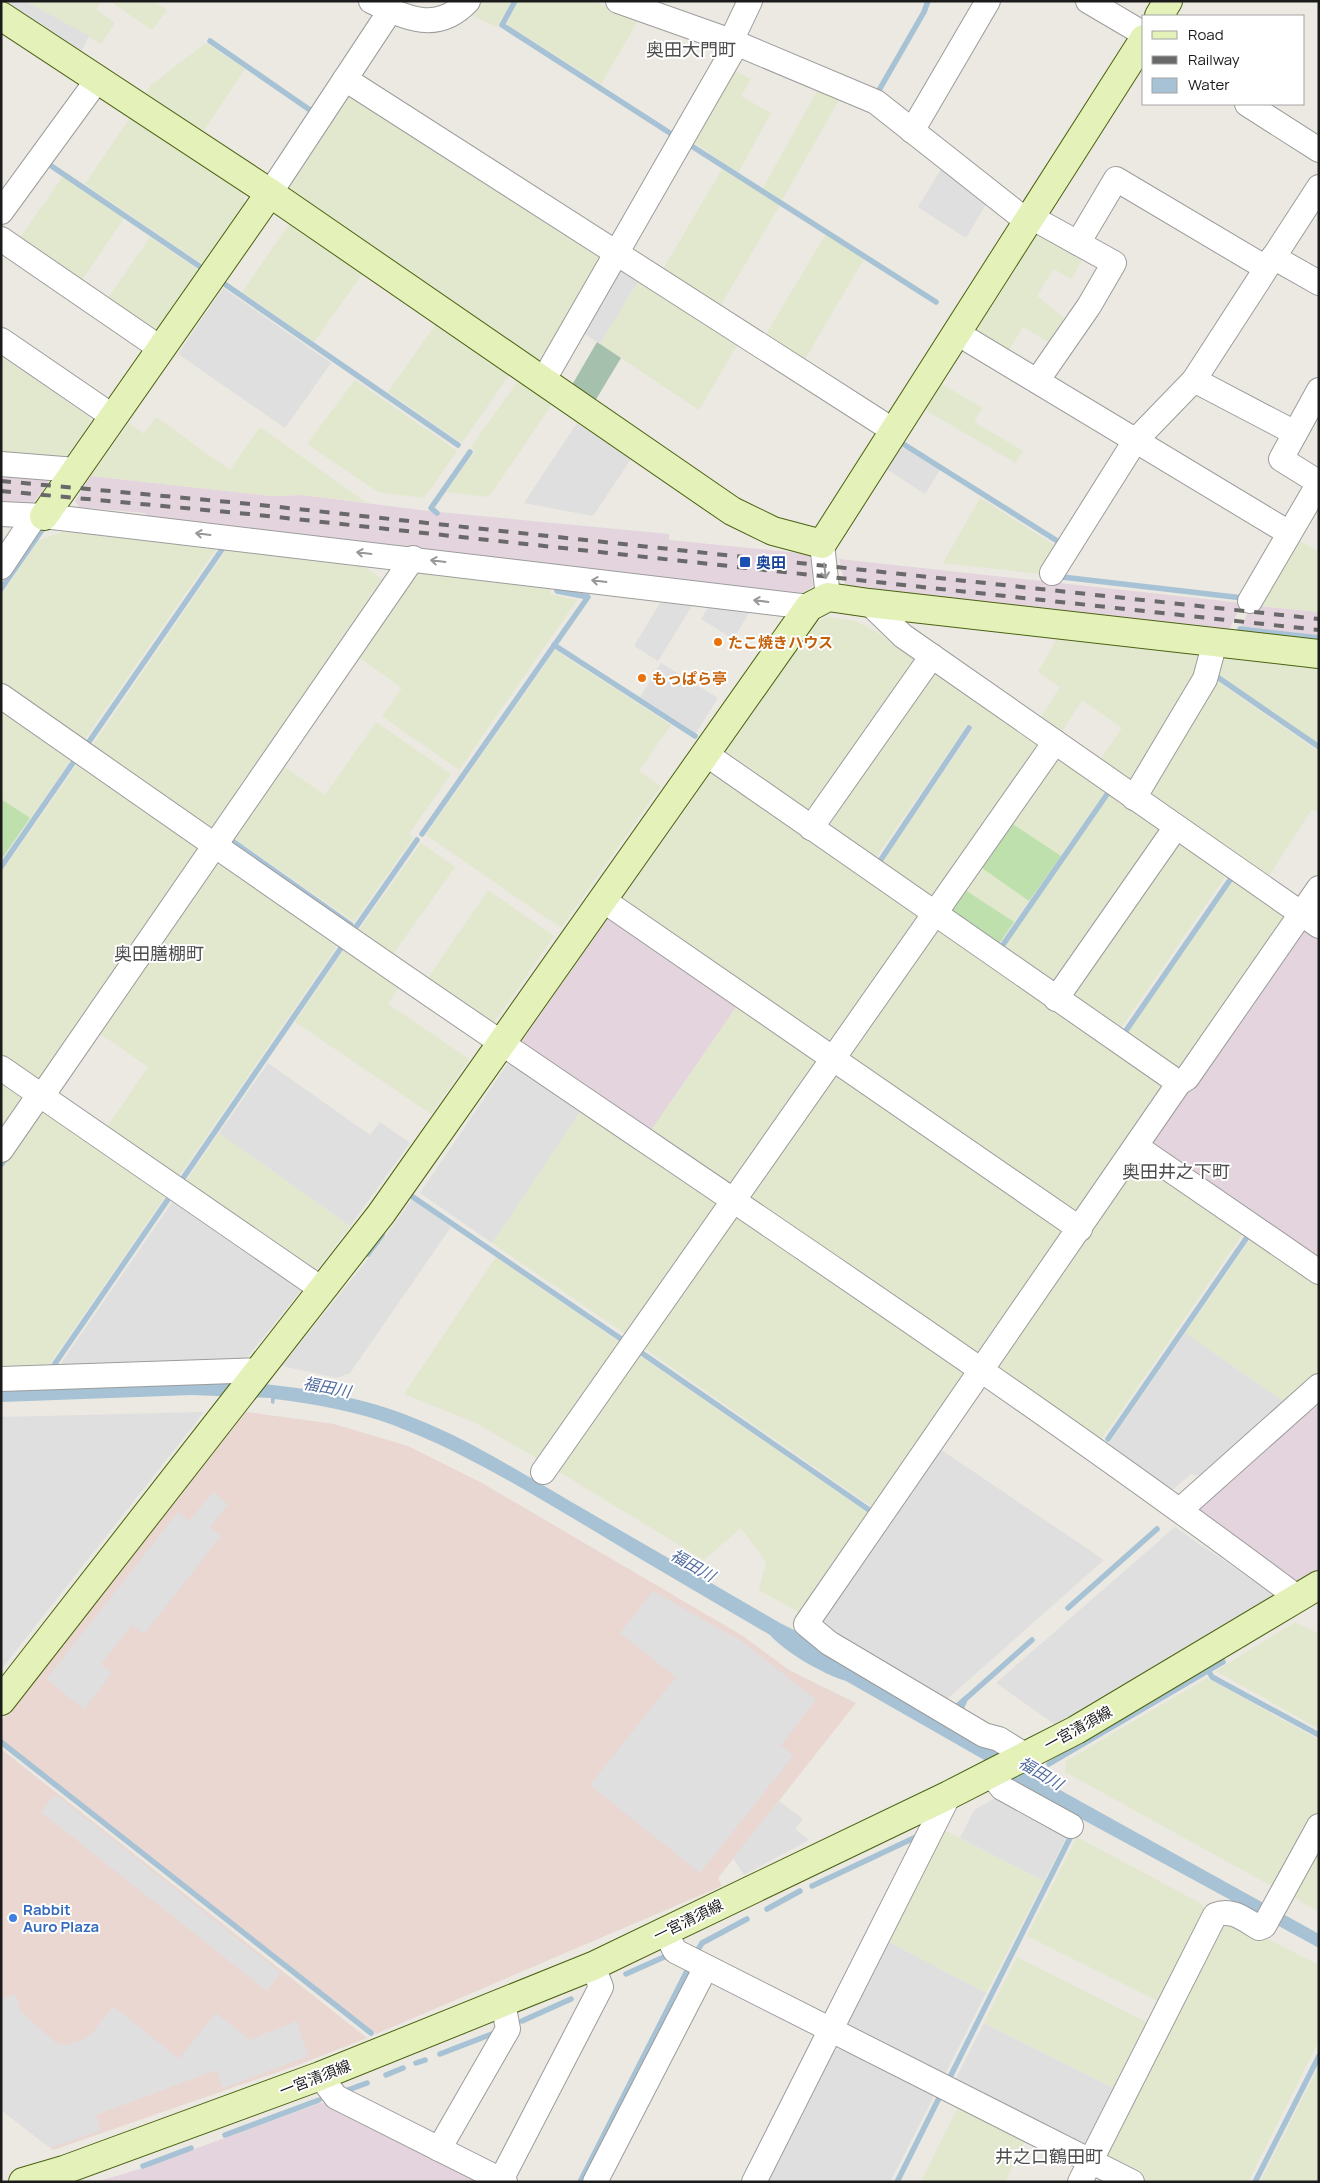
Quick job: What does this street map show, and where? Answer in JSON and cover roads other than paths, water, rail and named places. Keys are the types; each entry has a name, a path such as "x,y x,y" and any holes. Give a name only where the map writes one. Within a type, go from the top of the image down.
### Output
{"street":[{"path":"1,567 76,470 270,193 345,79 380,6 414,19 431,22 446,19 460,10 468,1"},
{"path":"618,1 734,42 876,102 1029,219 1114,262 1089,306 1037,381"},
{"path":"543,381 618,253 734,42 750,1"},
{"path":"912,131 988,1"},
{"path":"1088,1 1142,33"},
{"path":"1159,15 1168,1"},
{"path":"1,16 270,193 732,511 773,531 822,544"},
{"path":"1,1701 381,1214 706,754 819,602 822,544 1142,42"},
{"path":"1,212 98,79"},
{"path":"345,79 894,431"},
{"path":"1249,105 1319,150"},
{"path":"1078,243 1116,179 1270,263 1319,283"},
{"path":"1052,573 1135,441 1194,380 1319,187"},
{"path":"1,239 160,348"},
{"path":"957,333 1289,534"},
{"path":"1,340 112,416"},
{"path":"1194,380 1295,433"},
{"path":"1250,601 1319,483 1281,459 1319,390"},
{"path":"1,464 76,470"},
{"path":"1,514 39,516 819,602 869,604 1319,654"},
{"path":"1,1150 413,558"},
{"path":"869,604 903,636 1310,921"},
{"path":"1134,798 1205,679 1214,642"},
{"path":"811,828 932,656"},
{"path":"1,696 1180,1510 1308,1591"},
{"path":"542,1472 932,913 1055,742"},
{"path":"706,754 1179,1084"},
{"path":"1056,999 1176,827"},
{"path":"1071,1826 1002,1788 1007,1766 999,1739 984,1735 829,1643 806,1624 1179,1084 1187,1078 1310,921 1319,888"},
{"path":"603,900 1080,1228"},
{"path":"1,1068 323,1290"},
{"path":"1137,1146 1319,1272"},
{"path":"1,1379 259,1372"},
{"path":"1180,1510 1319,1386"},
{"name":"一宮清須線","path":"23,2182 64,2170 320,2076 593,1966 1007,1766 1098,1717 1308,1591"},
{"path":"754,2182 949,1795"},
{"path":"1080,2182 1215,1915 1223,1912 1232,1913 1259,1928 1265,1924 1319,1826"},
{"path":"665,1931 675,1951 1132,2182"},
{"path":"320,2076 336,2097 503,2181 601,1987 593,1966"},
{"path":"595,2182 706,1967"},
{"path":"439,2149 508,2029 503,2003"}],"water":[{"name":"福田川","path":"214,1380 290,1387 341,1396 391,1409 434,1426 492,1456 780,1623 796,1631 799,1626 939,1718 967,1694 967,1702 962,1713 1028,1772 1038,1778 1041,1773 1044,1775 1042,1780 1319,1934 1319,1948 1021,1786 1012,1788 986,1761 846,1681 805,1662 785,1649 770,1635 518,1486 469,1459 419,1435 379,1420 350,1412 275,1399 274,1404 271,1403 271,1398 192,1395 1,1402 1,1388"}],"waterway":[{"path":"515,1 502,25 673,135 670,140"},
{"path":"878,92 924,12 928,1"},
{"path":"210,41 310,110"},
{"path":"690,145 936,302"},
{"path":"47,163 202,268"},
{"path":"226,285 458,445"},
{"path":"905,445 1062,544 1061,546"},
{"path":"437,513 431,508 470,452"},
{"path":"1,589 42,530"},
{"path":"86,746 223,548"},
{"path":"1062,577 1243,598 1244,595"},
{"path":"422,834 588,597 557,591"},
{"path":"1240,629 1319,638"},
{"path":"554,645 695,736"},
{"path":"1213,674 1319,747"},
{"path":"878,864 969,728"},
{"path":"1,867 77,757"},
{"path":"1000,949 1110,790"},
{"path":"228,838 351,925"},
{"path":"356,927 417,840"},
{"path":"1123,1035 1232,877"},
{"path":"179,1184 341,948"},
{"path":"1,1165 8,1155"},
{"path":"54,1365 171,1195"},
{"path":"410,1195 627,1343"},
{"path":"1108,1439 1250,1233"},
{"path":"368,1254 382,1235"},
{"path":"636,1349 875,1514"},
{"path":"1068,1608 1157,1529"},
{"path":"962,1702 1032,1640"},
{"name":"福田川","path":"1049,1764 1223,1662"},
{"path":"1208,1670 1212,1677 1319,1735"},
{"path":"1,1742 371,2033"},
{"path":"950,2077 1071,1836"},
{"path":"812,1886 916,1837"},
{"path":"767,1909 800,1891"},
{"path":"699,1948 702,1943 747,1919"},
{"path":"626,1974 664,1957"},
{"path":"580,2182 687,1971"},
{"path":"522,2021 571,1999"},
{"path":"440,2054 492,2034"},
{"path":"1255,2182 1319,2056"},
{"path":"416,2063 425,2060"},
{"path":"386,2075 403,2068"},
{"path":"345,2091 367,2083"},
{"path":"897,2182 940,2096"},
{"path":"225,2135 319,2100"},
{"path":"143,2166 191,2148"}],"railway":[{"path":"1,481 251,504 1319,619"},
{"path":"1,491 249,514 1319,630"}],"place":[{"name":"奥田","path":"745,562"},
{"name":"たこ焼きハウス","path":"718,642"},
{"name":"もっぱら亭","path":"642,678"},
{"name":"Rabbit Auro Plaza","path":"13,1918"}],"district":[{"name":"奥田大門町","path":"691,49"},
{"name":"奥田膳棚町","path":"159,953"},
{"name":"奥田井之下町","path":"1176,1171"},
{"name":"井之口鶴田町","path":"1049,2156"}]}
